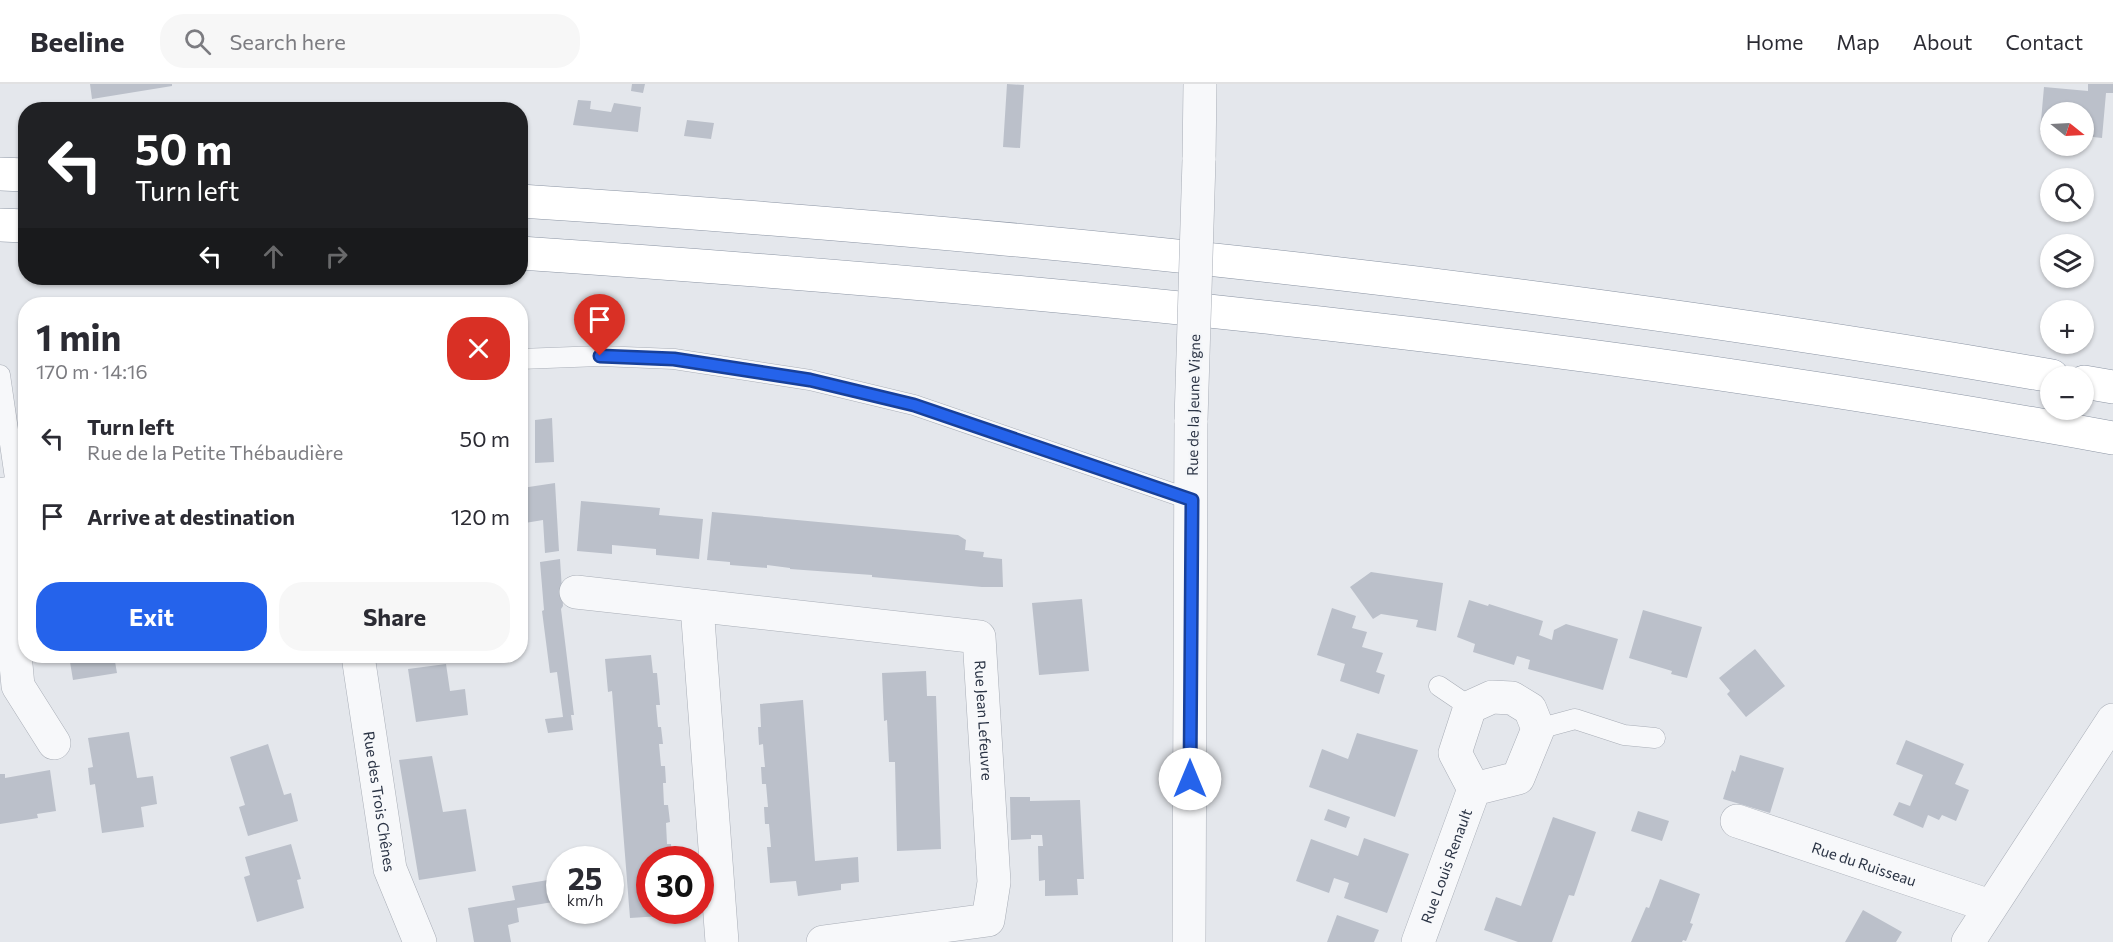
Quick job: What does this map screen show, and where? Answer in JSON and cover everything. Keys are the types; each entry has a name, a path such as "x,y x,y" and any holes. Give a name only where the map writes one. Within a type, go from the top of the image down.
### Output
{"highway":[{"path":"0,174 18,175"},
{"path":"528,202 916,231 1324,272 1666,315 2040,374"},
{"path":"0,225 18,226"},
{"path":"528,254 872,278 1334,325 1643,364 2113,438"},
{"path":"2094,384 2113,387"}],"street":[{"name":"Rue de la Jeune Vigne","path":"1189,942 1191,420 1200,84"},
{"path":"18,492 4,494 2,515 9,687 54,743"},
{"name":"Rue Jean Lefeuvre","path":"576,592 980,637 994,882 988,920 824,942"},
{"path":"698,606 722,942"},
{"name":"Rue des Trois Chênes","path":"359,663 390,869 420,942"},
{"path":"1470,707 1492,697 1512,698 1530,709 1538,729"},
{"name":"Rue Louis Renault","path":"1418,942 1474,789 1455,753 1470,707"},
{"path":"1968,942 2113,720"},
{"name":"Rue Louis Renault","path":"1474,789 1518,778 1538,729"},
{"name":"Rue du Ruisseau","path":"1737,821 1990,906"}],"lane":[{"path":"528,359 600,356 674,359 810,380 914,405 1192,500"},
{"path":"0,375 18,474"},
{"path":"1439,687 1470,707"},
{"path":"1538,729 1575,719 1624,735 1655,738"}],"building":[{"path":"90,84 172,84 172,86 92,99"},
{"path":"632,84 645,84 643,93 631,91"},
{"path":"1007,84 1024,85 1020,148 1003,147"},
{"path":"2088,84 2113,84 2113,93 2106,93 2102,138 2094,137 2094,102 2043,102 2044,87 2088,91"},
{"path":"578,100 591,101 590,109 611,112 614,103 641,107 638,132 573,125"},
{"path":"687,120 714,123 711,139 684,136"},
{"path":"552,418 554,462 535,463 535,420"},
{"path":"555,483 559,551 545,553 543,520 528,522 528,487"},
{"path":"581,501 660,508 659,515 703,519 699,559 656,555 656,549 612,545 612,554 577,551"},
{"path":"712,512 958,535 966,540 965,550 984,552 983,557 1002,559 1003,587 872,577 872,575 790,569 767,565 767,568 730,565 730,562 707,560"},
{"path":"560,559 563,606 561,609 574,715 571,715 573,730 548,733 545,719 563,717 557,672 550,673 542,611 544,610 540,562"},
{"path":"1371,572 1443,583 1436,631 1416,627 1418,620 1381,614 1373,619 1350,587"},
{"path":"1082,599 1089,671 1039,675 1032,603"},
{"path":"1469,600 1543,621 1539,635 1552,640 1554,630 1566,624 1618,639 1603,690 1528,669 1530,660 1517,656 1514,665 1473,652 1475,644 1457,637"},
{"path":"1332,608 1356,616 1352,628 1367,632 1362,647 1383,653 1376,672 1385,675 1379,694 1340,681 1345,664 1317,655"},
{"path":"1643,610 1702,627 1687,678 1629,658"},
{"path":"1755,649 1785,686 1746,717 1727,694 1730,691 1719,678"},
{"path":"651,655 653,673 657,673 660,705 656,705 658,727 661,727 663,744 659,744 661,766 665,766 666,783 663,783 664,805 668,805 670,822 666,823 667,844 671,846 636,846 636,918 630,918 612,691 608,692 605,659"},
{"path":"70,663 115,663 117,673 73,680"},
{"path":"446,664 450,691 465,689 468,715 416,722 408,669"},
{"path":"926,671 927,696 936,696 941,849 897,851 895,762 889,762 882,673"},
{"path":"803,700 815,861 858,857 859,882 841,884 841,890 798,896 796,881 770,883 767,847 771,847 769,824 765,824 764,807 768,807 766,784 762,784 761,767 765,767 763,744 759,745 758,727 761,727 760,704"},
{"path":"129,732 137,778 153,776 157,804 141,807 144,827 102,833 95,784 90,785 88,768 93,767 88,738"},
{"path":"1357,733 1418,750 1395,817 1309,787 1322,749 1348,759"},
{"path":"1906,740 1964,764 1955,784 1969,790 1956,821 1942,815 1939,820 1928,815 1923,828 1893,815 1899,802 1910,806 1923,775 1896,764"},
{"path":"268,744 284,795 291,793 298,821 248,836 239,807 245,805 230,757"},
{"path":"1740,755 1784,768 1770,813 1723,799 1732,770 1735,772"},
{"path":"432,756 443,812 466,809 476,871 419,880 399,760"},
{"path":"50,770 56,811 37,814 38,818 0,824 0,774 5,774 5,778"},
{"path":"1010,797 1030,797 1030,801 1080,800 1084,879 1077,879 1078,895 1045,896 1045,880 1039,881 1038,846 1043,846 1042,835 1031,835 1031,839 1011,840"},
{"path":"1328,809 1350,817 1346,828 1324,820"},
{"path":"1638,811 1669,821 1662,841 1631,831"},
{"path":"1553,817 1596,832 1574,896 1569,895 1552,942 1518,942 1484,930 1496,897 1521,906"},
{"path":"1364,838 1409,854 1387,913 1344,898 1349,883 1334,878 1329,893 1296,881 1311,839 1358,856"},
{"path":"291,844 301,879 297,880 304,908 257,922 244,877 250,875 245,857"},
{"path":"1660,879 1700,894 1690,923 1693,924 1686,941 1631,942 1646,907 1649,908"},
{"path":"546,880 546,903 517,908 519,922 508,925 511,942 474,942 468,908 515,900 512,886"},
{"path":"1863,910 1902,932 1896,942 1845,942"},
{"path":"1337,915 1379,930 1374,942 1327,942"}],"route":[{"path":"600,356 674,359 810,380 914,405 1192,500 1190,779"}]}
